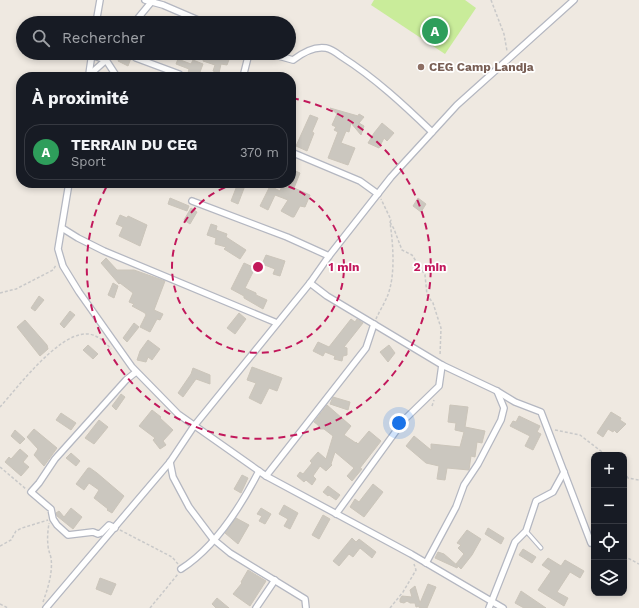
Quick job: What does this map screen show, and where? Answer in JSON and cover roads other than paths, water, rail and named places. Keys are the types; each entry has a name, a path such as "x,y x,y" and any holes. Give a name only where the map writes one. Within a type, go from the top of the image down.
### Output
{"street":[{"path":"97,16 100,0"},
{"path":"46,608 170,462 194,426 310,283 328,256 391,177 457,105 574,0"},
{"path":"139,16 150,1 188,16"},
{"path":"296,58 304,52 317,48 328,48 364,72 432,132"},
{"path":"89,72 90,60"},
{"path":"92,72 106,60 113,72"},
{"path":"141,60 174,72"},
{"path":"243,72 247,60"},
{"path":"296,154 360,181 378,194"},
{"path":"68,188 58,249 63,266 79,292 136,372 178,414 266,476 411,554 503,608"},
{"path":"192,200 287,237 328,256"},
{"path":"62,228 104,251 277,323"},
{"path":"310,283 327,296 441,364 515,402 541,412 591,543"},
{"path":"266,476 366,348 374,324"},
{"path":"336,514 404,420 439,386 441,364"},
{"path":"115,528 109,525 98,534 93,532 68,535 57,526 53,519 51,509 31,492 55,459 126,380 136,372"},
{"path":"426,563 456,507 464,485 478,464 501,420 504,408 496,391"},
{"path":"170,462 173,477 186,501 214,539 230,553 305,599 306,608"},
{"path":"181,569 203,552 214,539 242,502 259,471"},
{"path":"489,608 515,542 526,531 536,501 553,492 564,472"},
{"path":"256,608 275,580"}],"lane":[{"path":"526,531 541,548"}],"place":[{"name":"TERRAIN DU CEG","path":"435,31"},
{"name":"CEG Camp Landja","path":"421,67"}]}
